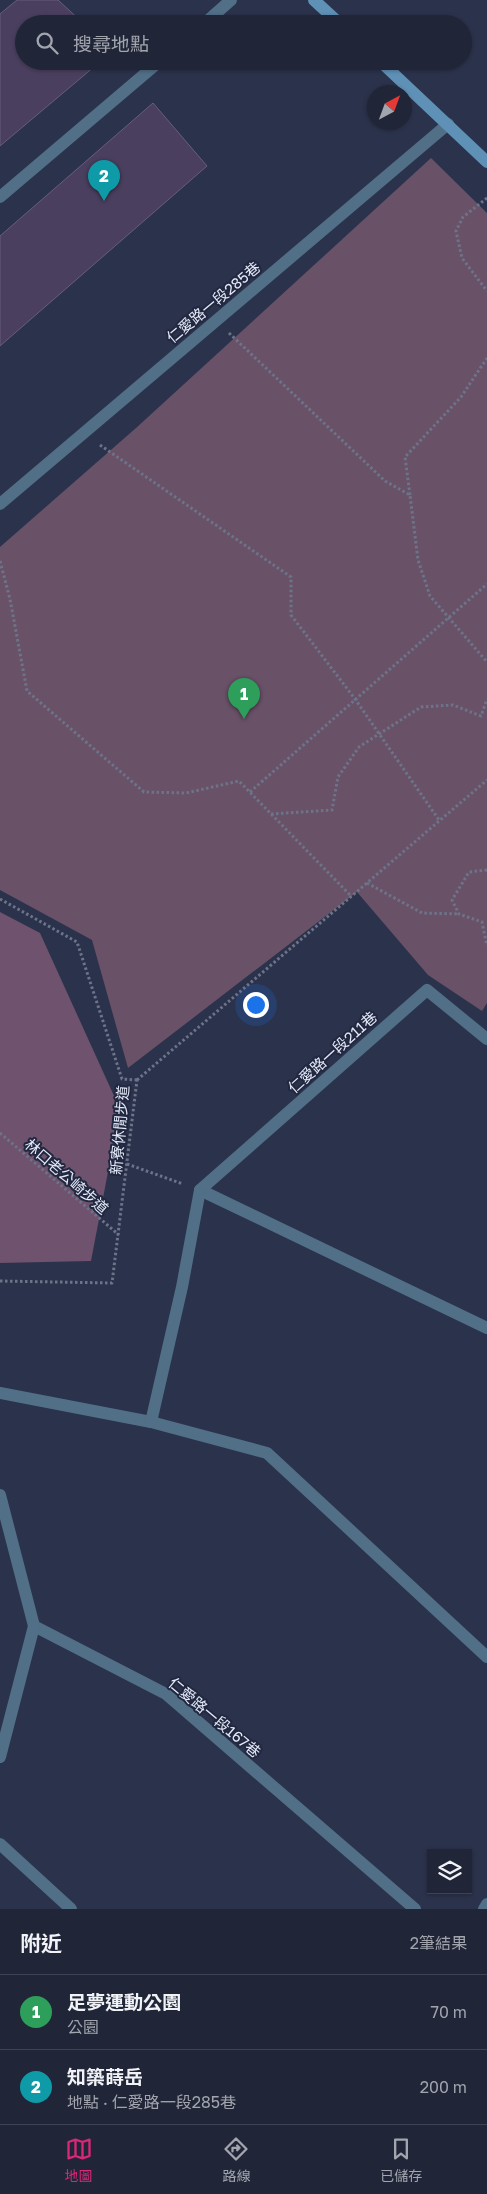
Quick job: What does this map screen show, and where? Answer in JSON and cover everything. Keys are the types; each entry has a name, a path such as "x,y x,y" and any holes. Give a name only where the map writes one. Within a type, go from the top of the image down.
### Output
{"main road":[{"path":"314,0 330,15"},
{"path":"390,70 487,162"}],"street":[{"path":"214,15 231,0"},
{"path":"0,198 149,70"},
{"name":"仁愛路一段285巷","path":"0,504 448,124"},
{"name":"仁愛路一段211巷","path":"200,1190 426,990 487,1038"},
{"path":"151,1422 182,1287 200,1190 487,1328"},
{"path":"0,1393 151,1422 267,1453 487,1656"},
{"path":"0,1495 34,1626 0,1757"},
{"name":"仁愛路一段167巷","path":"34,1626 166,1694 415,1909"},
{"path":"0,1844 71,1909"},
{"path":"484,1909 487,1904"}],"path":[{"path":"487,198 463,217 456,230 462,258 487,291"},
{"path":"216,321 385,481 410,495"},
{"path":"487,358 460,397 405,457 418,560 430,596 447,618 487,662"},
{"path":"83,434 292,577 291,614 355,700 439,820"},
{"path":"0,561 10,599 27,691 144,792 186,793 239,781 351,896"},
{"path":"250,792 487,584"},
{"path":"270,814 332,810 338,777 359,747 421,707 453,705 481,716 487,699"},
{"path":"137,1080 487,780"},
{"path":"459,914 452,900 469,872 487,870"},
{"path":"367,883 422,913 459,914 482,922 487,946"},
{"name":"新寮休閒步道","path":"0,899 77,942 122,1079 137,1080 112,1282 0,1281"},
{"name":"林口老公崎步道","path":"0,1133 119,1235"},
{"path":"127,1164 200,1190"}],"shaded area":[{"path":"431,158 487,213 487,1003 482,1011 428,975 357,892 128,1068 92,940 0,890 0,547 136,428"},
{"path":"0,912 40,933 120,1109 91,1261 0,1263"}],"building":[{"path":"17,0 58,0 74,15 15,15 15,70 90,70 0,146 0,14"},
{"path":"153,103 207,166 0,346 0,236"}],"place":[{"name":"知築蒔岳","path":"104,201"},
{"name":"足夢運動公園","path":"244,719"}]}
